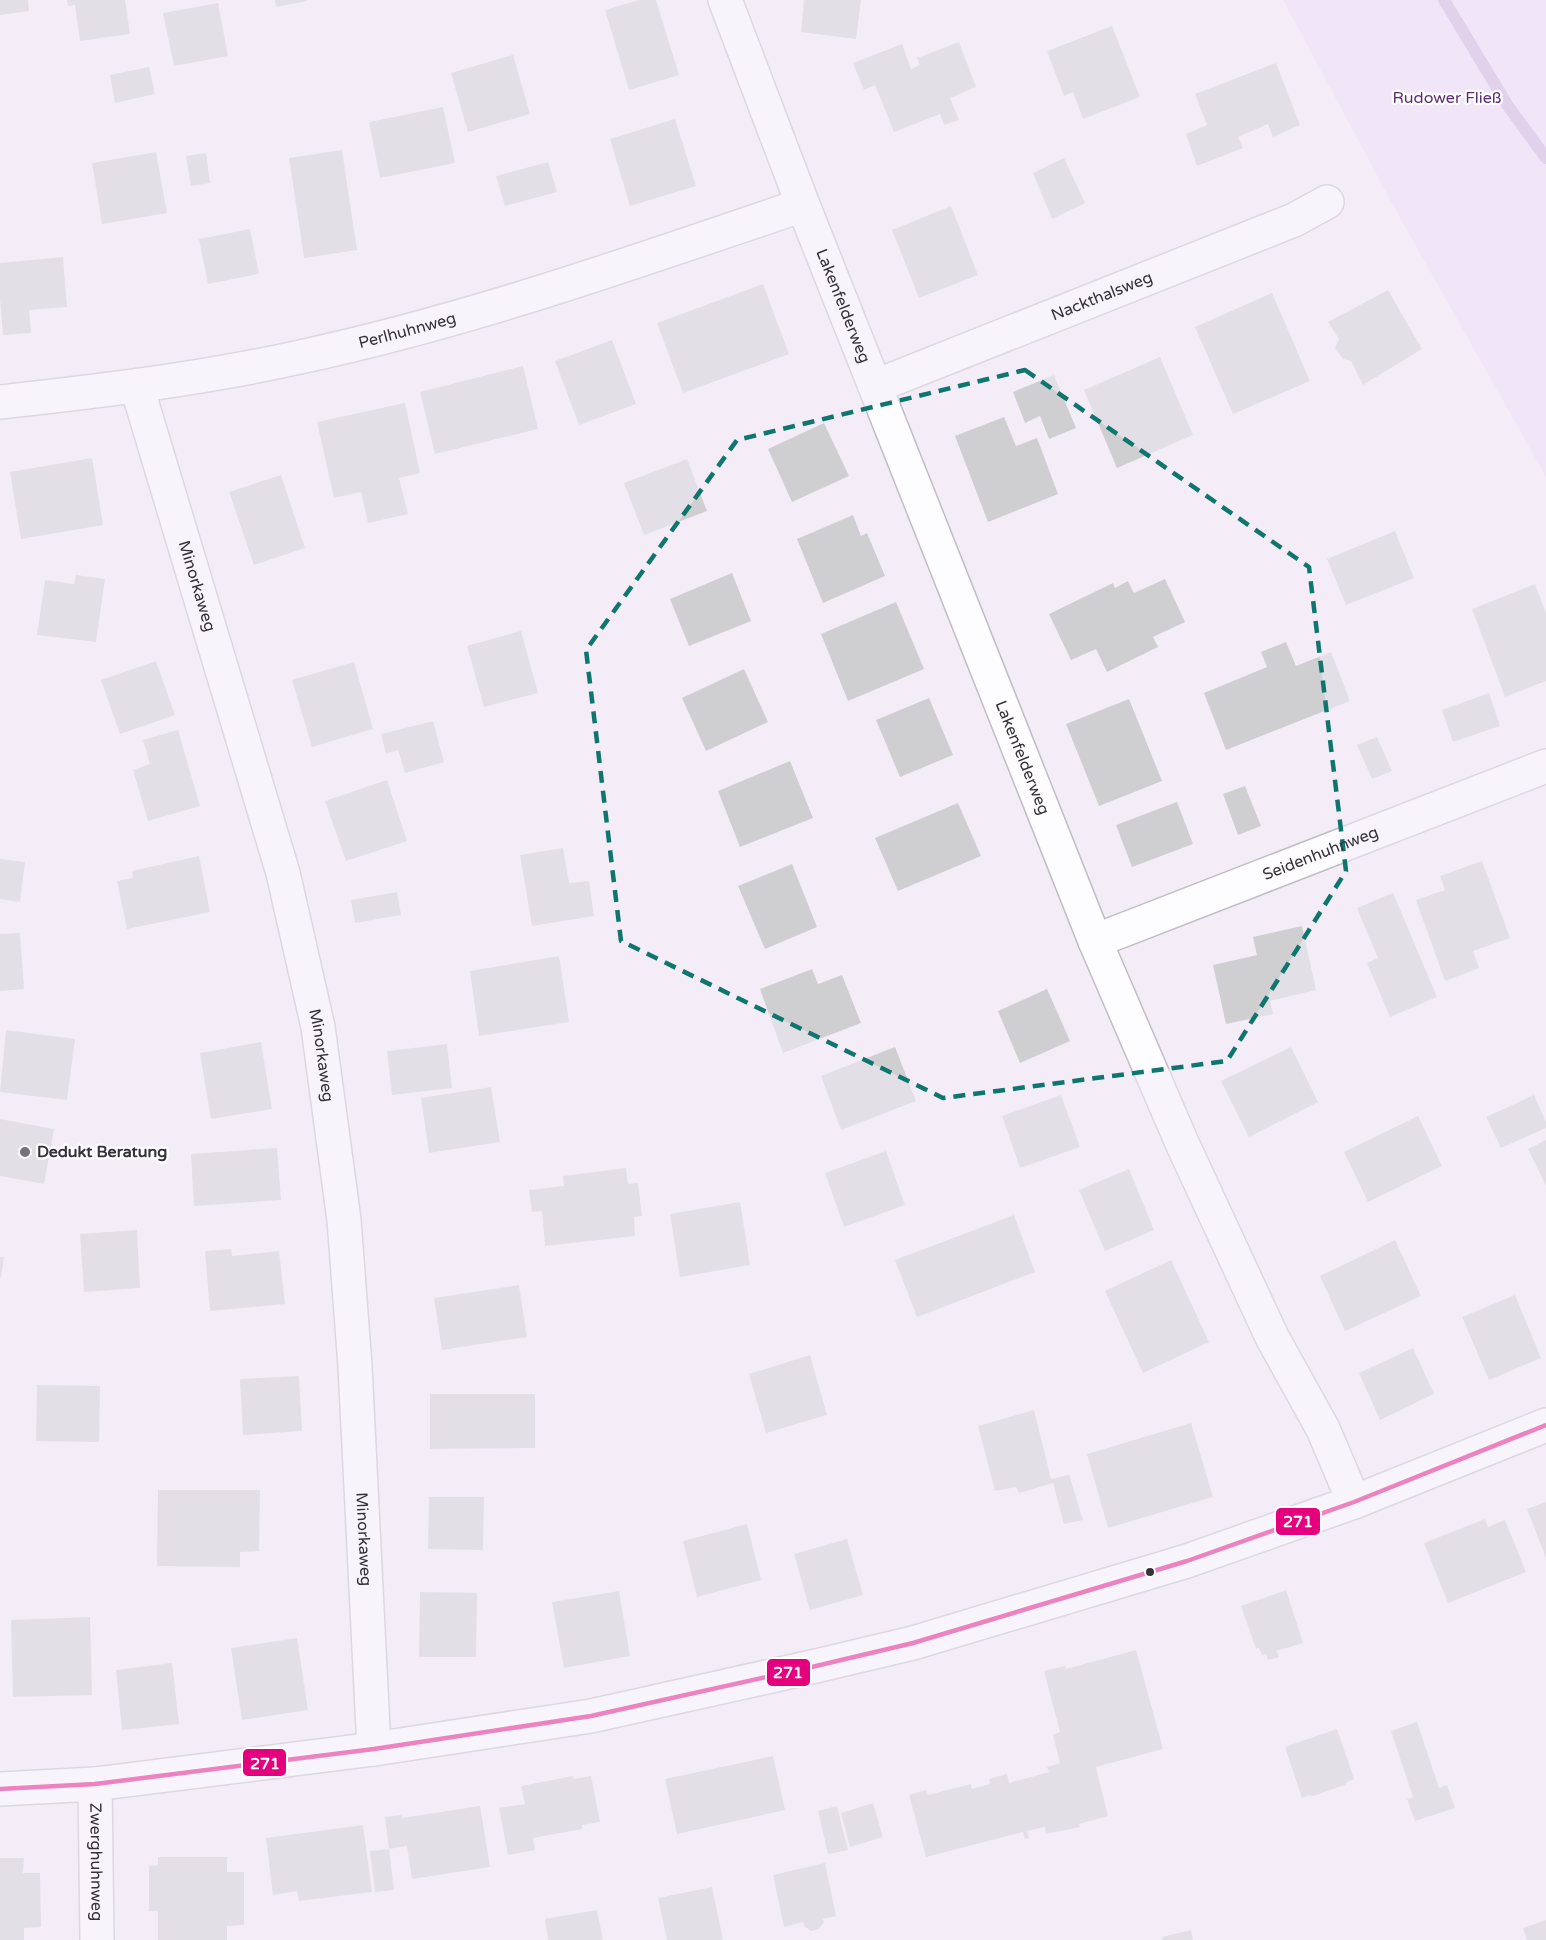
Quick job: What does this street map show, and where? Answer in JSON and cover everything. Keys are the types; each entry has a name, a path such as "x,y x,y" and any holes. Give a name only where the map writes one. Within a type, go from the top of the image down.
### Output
{"street":[{"name":"Lakenfelderweg","path":"725,0 803,205 1095,941 1182,1143 1272,1337 1323,1429 1354,1502"},
{"name":"Nackthalsweg","path":"876,386 1294,220 1327,202"},
{"name":"Perlhuhnweg","path":"0,402 137,387 300,357 521,299 803,205"},
{"name":"Minorkaweg","path":"137,387 283,873 318,1027 346,1242 355,1366 374,1749"},
{"name":"Seidenhuhnweg","path":"1095,941 1546,766"},
{"path":"0,1789 95,1784 374,1749 591,1716 913,1642 1187,1561 1354,1502 1546,1425"},
{"name":"Zwerghuhnweg","path":"95,1784 97,1940"}],"highlighted area":[{"path":"1025,370 1309,567 1346,871 1227,1061 943,1098 621,941 586,650 737,440"}],"green space":[{"name":"Rudower Fließ","path":"1283,0 1546,0 1546,477 1395,209"}],"building":[{"path":"0,0 28,0 29,11 0,15"},
{"path":"67,0 125,0 130,34 80,41 75,5 68,6"},
{"path":"275,0 307,0 307,1 276,7"},
{"path":"639,0 656,0 679,75 629,90 605,10"},
{"path":"804,0 861,0 856,39 801,32"},
{"path":"218,3 228,56 174,66 163,13"},
{"path":"1112,26 1140,97 1083,119 1073,92 1064,96 1047,51"},
{"path":"959,42 976,87 950,98 959,120 944,125 940,114 894,132 875,85 864,90 853,63 902,44 911,69 920,65 917,58"},
{"path":"513,55 530,114 468,132 451,73"},
{"path":"1276,63 1300,125 1273,137 1268,124 1238,137 1243,148 1197,166 1186,134 1207,125 1195,94"},
{"path":"149,67 155,94 115,103 110,75"},
{"path":"443,107 455,163 380,178 369,122"},
{"path":"675,119 696,186 630,206 610,139"},
{"path":"342,150 357,250 304,258 289,158"},
{"path":"156,152 167,213 102,224 92,163"},
{"path":"206,153 210,183 191,186 186,156"},
{"path":"1064,158 1085,203 1052,219 1033,173"},
{"path":"548,162 557,192 505,206 496,176"},
{"path":"951,206 978,275 919,298 892,230"},
{"path":"250,229 259,274 208,284 199,239"},
{"path":"63,257 67,307 29,310 31,333 3,335 0,263"},
{"path":"763,284 789,354 683,393 657,323"},
{"path":"1388,290 1422,349 1363,385 1351,361 1343,359 1335,348 1339,339 1328,322"},
{"path":"1272,293 1310,381 1233,414 1195,327"},
{"path":"612,340 636,404 579,425 555,361"},
{"path":"1160,357 1193,435 1117,468 1084,390"},
{"path":"523,366 538,429 435,454 420,392"},
{"path":"1054,375 1076,428 1049,439 1040,416 1025,423 1013,392"},
{"path":"405,403 420,473 399,478 408,514 368,523 361,492 334,498 317,422"},
{"path":"1004,417 1016,446 1037,438 1058,494 988,522 955,436"},
{"path":"824,423 849,476 792,502 768,449"},
{"path":"92,458 103,525 21,539 10,472"},
{"path":"687,459 707,511 644,535 624,483"},
{"path":"281,475 305,548 254,565 229,492"},
{"path":"853,515 861,536 867,533 885,576 823,603 797,539"},
{"path":"1395,531 1414,578 1346,605 1327,559"},
{"path":"732,573 751,621 689,646 670,599"},
{"path":"76,575 105,579 96,642 37,635 45,580 74,584"},
{"path":"1165,579 1185,622 1153,637 1158,647 1107,672 1096,649 1071,660 1049,614 1113,583 1115,588 1128,581 1134,593"},
{"path":"1535,584 1546,613 1546,681 1505,697 1472,609"},
{"path":"896,602 924,669 848,701 821,634"},
{"path":"521,631 538,693 484,707 467,646"},
{"path":"1286,642 1296,666 1331,652 1350,701 1226,750 1204,693 1267,667 1261,652"},
{"path":"156,661 175,715 120,734 101,680"},
{"path":"354,662 373,729 312,747 292,680"},
{"path":"744,669 768,722 706,751 682,698"},
{"path":"1489,693 1500,726 1453,742 1442,710"},
{"path":"929,698 953,755 900,777 876,720"},
{"path":"1129,699 1162,781 1099,806 1066,724"},
{"path":"433,721 444,762 405,773 398,750 386,754 381,734"},
{"path":"178,730 200,806 148,821 133,770 150,764 143,740"},
{"path":"1377,737 1392,771 1372,779 1357,745"},
{"path":"790,761 813,818 740,847 718,791"},
{"path":"387,780 407,841 346,861 325,801"},
{"path":"1245,786 1261,826 1238,835 1223,794"},
{"path":"1177,802 1193,844 1132,867 1116,825"},
{"path":"958,803 981,856 898,891 875,838"},
{"path":"563,848 569,883 589,881 594,916 532,926 520,855"},
{"path":"199,856 210,912 127,929 117,881 133,878 132,871"},
{"path":"0,859 25,862 20,902 0,899"},
{"path":"1482,861 1510,938 1473,951 1479,968 1445,981 1416,900 1445,890 1440,876"},
{"path":"792,864 817,927 765,949 738,886"},
{"path":"397,892 401,915 355,923 351,900"},
{"path":"1393,893 1437,997 1390,1017 1367,963 1378,958 1357,908"},
{"path":"1302,926 1316,990 1270,1001 1273,1014 1226,1024 1213,965 1257,955 1253,937"},
{"path":"20,933 24,989 0,991 0,934"},
{"path":"559,956 569,1022 479,1036 470,971"},
{"path":"812,969 818,984 842,975 861,1023 783,1053 760,989"},
{"path":"1047,989 1070,1041 1020,1063 998,1011"},
{"path":"6,1030 75,1039 67,1100 0,1092"},
{"path":"261,1042 272,1109 211,1119 200,1053"},
{"path":"447,1044 452,1088 392,1095 387,1051"},
{"path":"895,1047 916,1101 841,1130 821,1076"},
{"path":"1291,1047 1318,1102 1249,1137 1221,1081"},
{"path":"491,1087 500,1142 429,1153 421,1098"},
{"path":"1061,1095 1080,1147 1020,1168 1002,1116"},
{"path":"1534,1095 1546,1122 1546,1128 1501,1148 1486,1117"},
{"path":"1418,1116 1442,1166 1368,1202 1344,1152"},
{"name":"Dedukt Beratung","path":"0,1119 54,1129 44,1184 0,1176"},
{"path":"1546,1140 1546,1186 1528,1149"},
{"path":"277,1148 281,1200 194,1206 191,1154"},
{"path":"886,1151 905,1205 844,1227 825,1173"},
{"path":"626,1168 628,1184 638,1183 642,1216 634,1217 635,1236 545,1246 542,1211 532,1212 529,1190 564,1186 563,1176"},
{"path":"1129,1169 1154,1230 1105,1251 1079,1190"},
{"path":"740,1202 750,1265 680,1277 670,1214"},
{"path":"1014,1215 1035,1272 917,1317 895,1260"},
{"path":"137,1230 140,1288 84,1292 80,1234"},
{"path":"1395,1240 1421,1296 1345,1331 1320,1276"},
{"path":"231,1249 232,1256 279,1251 285,1304 210,1311 205,1251"},
{"path":"0,1257 4,1257 1,1277 0,1277"},
{"path":"1171,1260 1209,1342 1143,1373 1105,1291"},
{"path":"519,1285 527,1337 442,1350 434,1298"},
{"path":"1515,1295 1541,1358 1489,1380 1462,1317"},
{"path":"1413,1348 1434,1394 1380,1420 1359,1373"},
{"path":"810,1355 827,1415 766,1433 749,1374"},
{"path":"299,1376 302,1431 243,1435 240,1379"},
{"path":"37,1385 100,1386 99,1442 36,1441"},
{"path":"430,1394 535,1394 535,1448 430,1449"},
{"path":"1034,1410 1051,1479 1069,1475 1083,1520 1064,1524 1053,1483 1019,1493 1016,1487 995,1491 978,1426"},
{"path":"1191,1423 1213,1497 1108,1528 1087,1454"},
{"path":"158,1490 260,1490 259,1551 240,1552 240,1567 157,1566"},
{"path":"429,1497 484,1497 483,1550 428,1549"},
{"path":"1546,1502 1546,1558 1527,1509"},
{"path":"1485,1519 1488,1527 1505,1520 1526,1572 1448,1603 1424,1543"},
{"path":"747,1524 761,1580 697,1597 683,1541"},
{"path":"847,1539 863,1595 810,1610 794,1554"},
{"path":"1286,1590 1303,1643 1276,1651 1279,1657 1268,1660 1266,1654 1262,1655 1259,1648 1256,1649 1241,1606"},
{"path":"619,1591 630,1656 564,1668 552,1602"},
{"path":"420,1592 477,1593 476,1657 419,1657"},
{"path":"90,1617 92,1695 13,1697 11,1620"},
{"path":"297,1638 308,1710 242,1720 231,1648"},
{"path":"1136,1650 1163,1749 1096,1767 1108,1816 1079,1824 1080,1827 1046,1834 1045,1827 1027,1831 1029,1838 1025,1839 1023,1832 926,1857 909,1795 926,1790 928,1795 971,1784 972,1789 990,1784 989,1779 1007,1774 1009,1783 1049,1772 1047,1767 1060,1763 1053,1735 1060,1732 1044,1671 1065,1666 1066,1669"},
{"path":"172,1663 179,1724 122,1730 116,1670"},
{"path":"1417,1722 1439,1788 1447,1785 1455,1808 1415,1821 1407,1799 1413,1797 1391,1731"},
{"path":"1337,1729 1354,1779 1345,1785 1302,1798 1285,1747"},
{"path":"773,1756 785,1810 677,1834 665,1779"},
{"path":"573,1776 574,1779 591,1776 600,1822 582,1825 582,1829 533,1838 535,1850 508,1855 499,1808 525,1804 521,1786"},
{"path":"873,1803 883,1837 850,1847 841,1813"},
{"path":"480,1806 490,1867 412,1879 407,1846 389,1849 385,1817 401,1815 402,1818"},
{"path":"837,1806 848,1850 828,1854 818,1811"},
{"path":"363,1825 372,1892 299,1901 297,1891 273,1895 266,1838"},
{"path":"389,1849 394,1890 375,1892 370,1851"},
{"path":"158,1857 227,1857 227,1872 244,1872 244,1925 227,1926 227,1940 158,1940 158,1911 149,1911 149,1866 158,1865"},
{"path":"0,1858 24,1858 23,1873 40,1873 41,1927 24,1928 24,1940 0,1940"},
{"path":"825,1863 836,1916 823,1919 824,1922 819,1929 811,1931 804,1926 803,1922 784,1927 773,1875"},
{"path":"712,1887 723,1940 667,1940 658,1898"},
{"path":"597,1910 603,1940 548,1940 545,1919"},
{"path":"1546,1920 1546,1940 1527,1940 1523,1928"},
{"path":"1191,1930 1193,1940 1163,1940 1162,1937"}],"waterway":[{"name":"Rudower Fließ","path":"1444,0 1508,106 1546,158"}],"transit line":[{"name":"271","path":"0,1789 95,1784 374,1749 591,1716 816,1666 913,1643 1187,1561 1354,1502 1546,1425"}],"place":[{"name":"Dedukt Beratung","path":"25,1152"}]}
